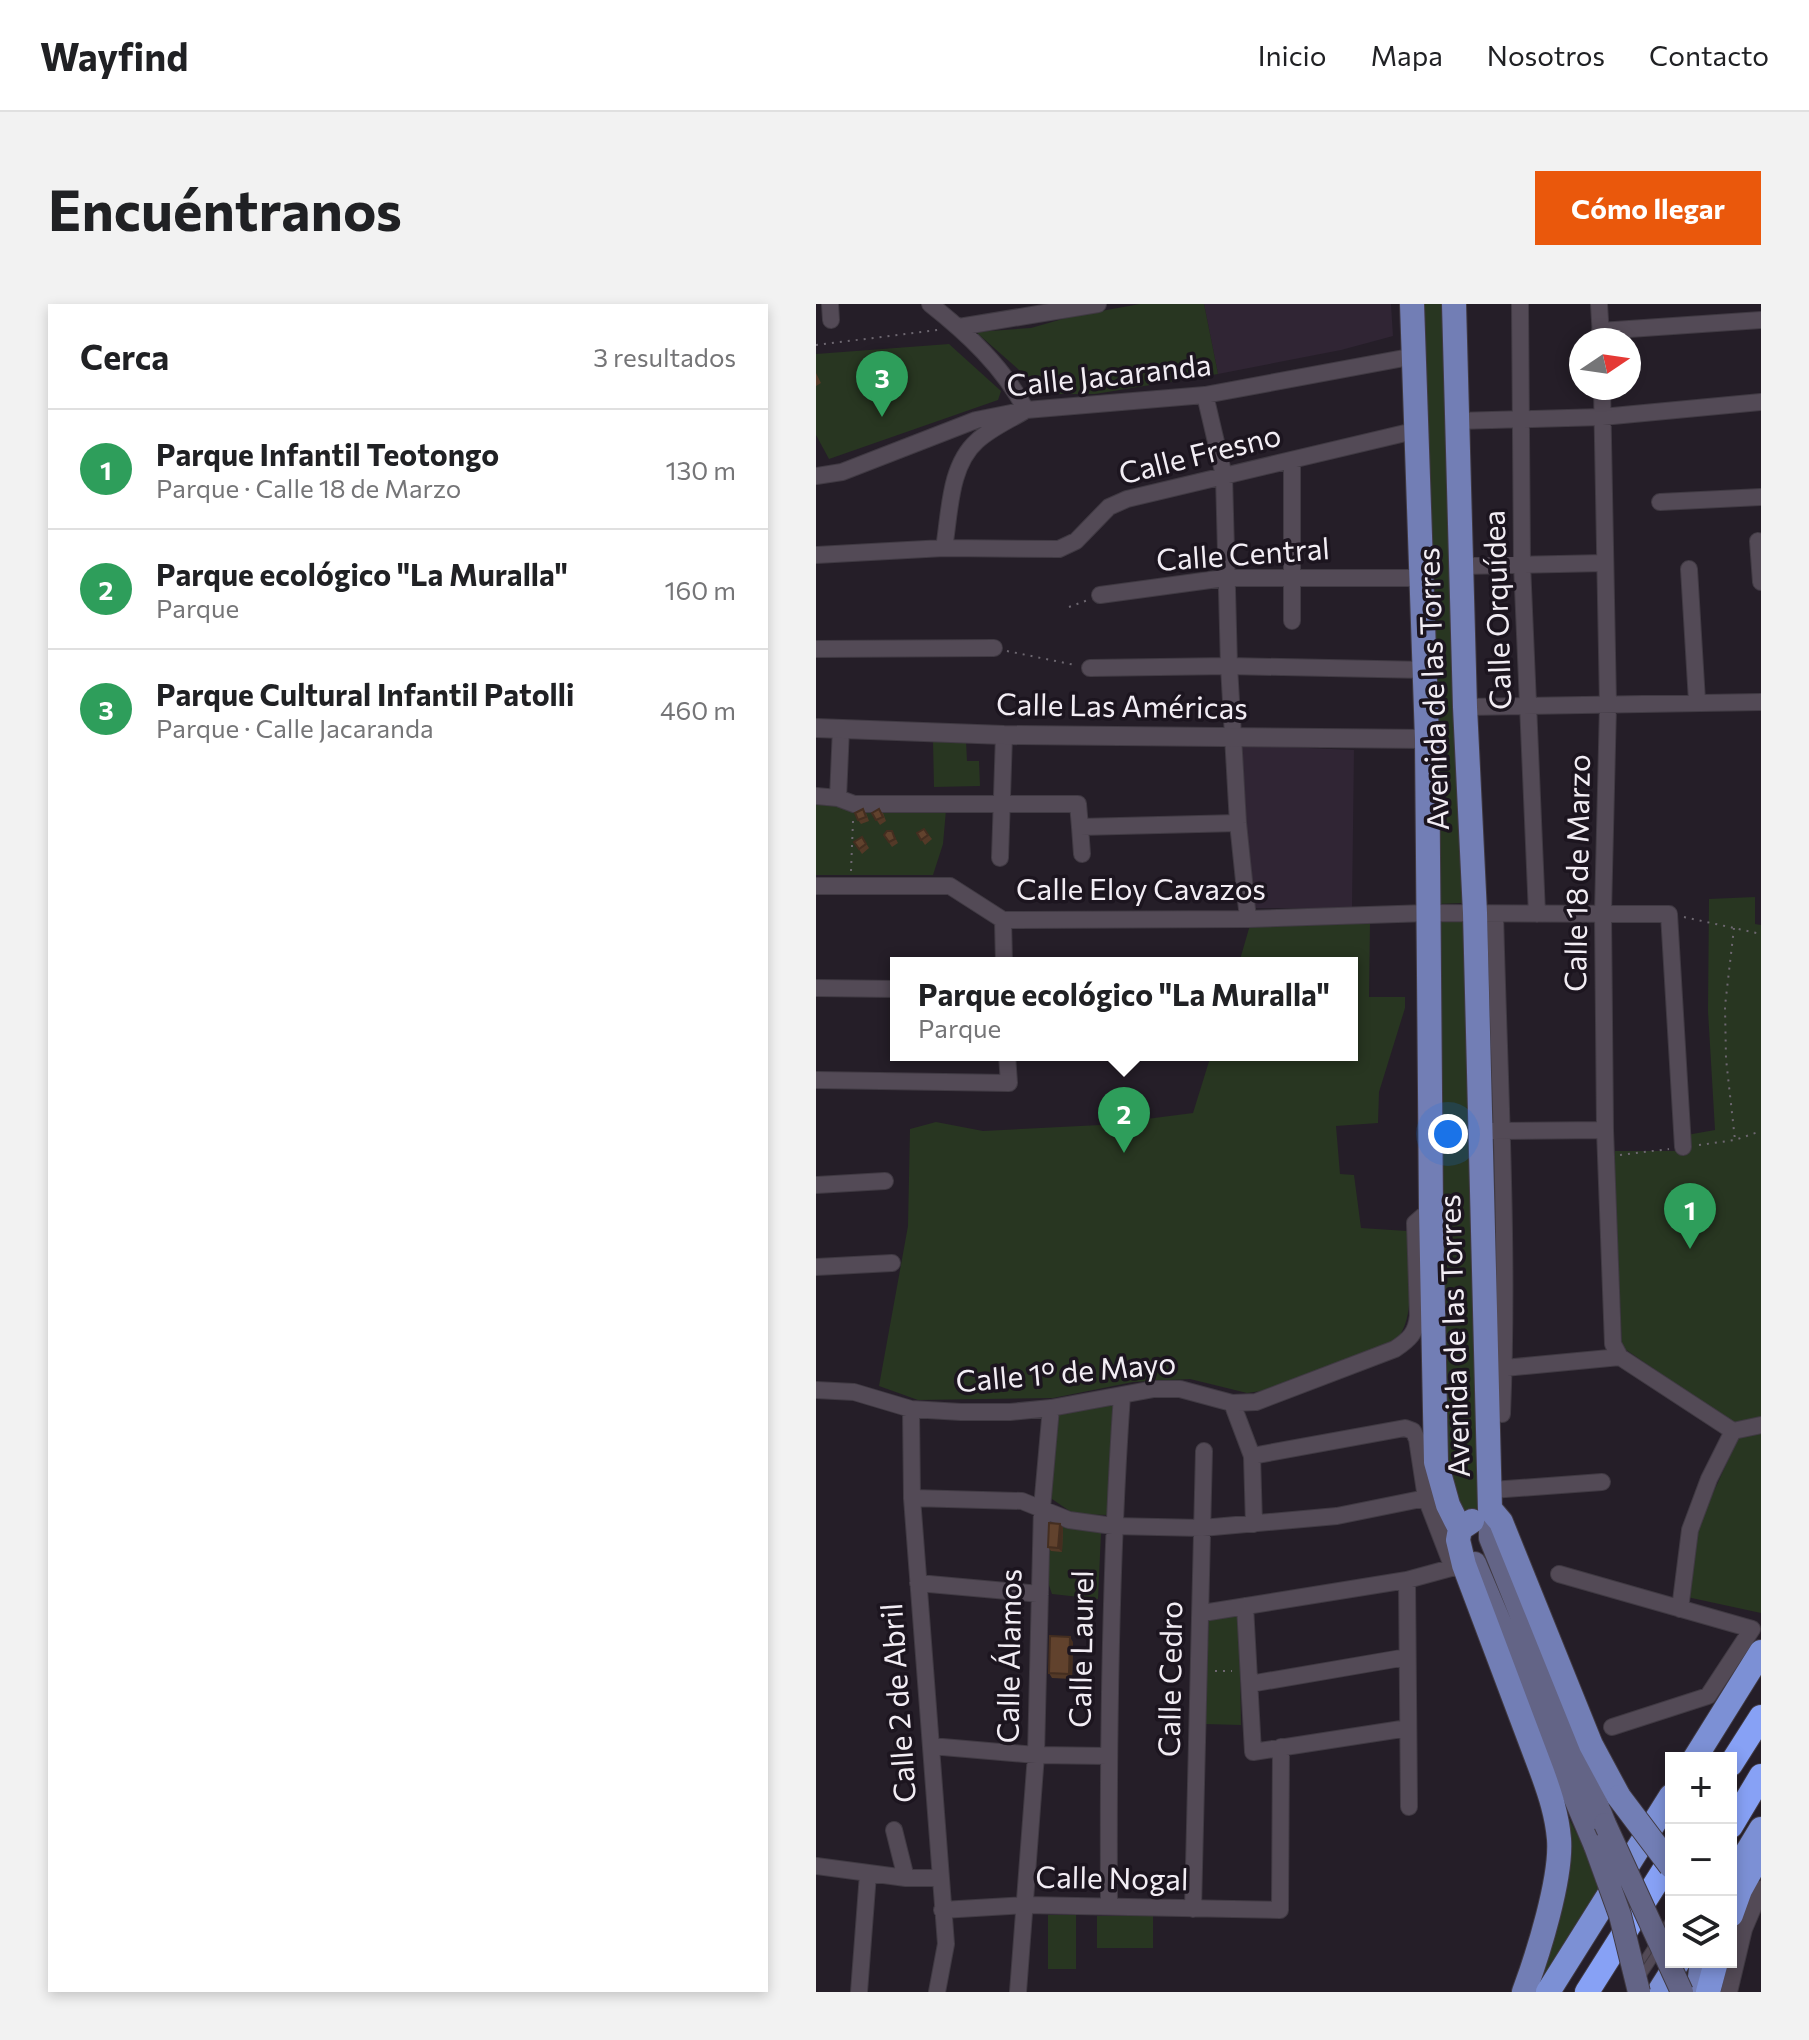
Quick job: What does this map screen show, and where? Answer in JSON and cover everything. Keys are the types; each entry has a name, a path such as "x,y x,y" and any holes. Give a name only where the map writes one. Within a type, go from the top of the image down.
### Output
{"highway":[{"path":"1699,1752 1761,1652"},
{"path":"1737,1755 1761,1717"},
{"path":"1744,1885 1740,1828 1761,1779"},
{"path":"1548,1992 1665,1806"},
{"path":"1744,1885 1761,1852"},
{"path":"1587,1992 1665,1868"},
{"path":"1637,1987 1665,1945"},
{"path":"1637,1987 1665,1945"},
{"path":"1708,1992 1714,1968"}],"main road":[{"name":"Avenida de las Torres","path":"1412,304 1427,739 1436,1462 1448,1505 1595,1846 1620,1915 1637,1987"},
{"name":"Avenida de las Torres","path":"1454,304 1465,707 1485,914 1491,1131 1490,1538 1605,1824 1665,1935"},
{"path":"1524,1992 1556,1879 1559,1841 1542,1772 1458,1566 1460,1529 1491,1499 1591,1745 1619,1797 1665,1858"},
{"name":"Avenida de las Torres","path":"1675,1968 1682,1992"},
{"path":"1698,1992 1701,1968"}],"street":[{"path":"930,304 959,327 1001,371 1026,410 979,439 965,453 957,469 944,548"},
{"path":"959,327 1048,307 1098,304"},
{"name":"Calle Orquídea","path":"1520,304 1522,564 1537,914"},
{"path":"1599,304 1600,328"},
{"path":"1641,332 1761,320"},
{"name":"Calle Jacaranda","path":"816,476 842,472 976,420 1026,410 1205,395 1415,356"},
{"path":"1205,395 1224,476 1229,666 1238,823 1248,919"},
{"name":"Calle 18 de Marzo","path":"1602,400 1608,705 1603,913 1605,1130 1613,1344 1620,1357"},
{"path":"1457,421 1602,417 1761,402"},
{"name":"Calle Fresno","path":"816,555 944,548 1059,549 1076,541 1109,507 1127,499 1418,430"},
{"path":"1292,461 1292,621"},
{"path":"1660,502 1761,497"},
{"path":"1758,541 1761,582"},
{"path":"1461,566 1605,563"},
{"path":"1689,569 1697,701"},
{"name":"Calle Central","path":"1100,595 1225,578 1422,578"},
{"path":"816,649 994,648"},
{"path":"1090,668 1229,666 1425,670"},
{"path":"1465,707 1761,702"},
{"name":"Calle Las Américas","path":"816,728 1004,735 1427,739"},
{"path":"841,728 846,801"},
{"path":"1000,858 1004,735"},
{"path":"816,796 846,801 1078,804 1082,854"},
{"path":"1080,827 1238,823"},
{"name":"Calle Eloy Cavazos","path":"816,886 950,886 1003,920 1248,919 1428,913 1669,914"},
{"path":"1669,914 1683,1147"},
{"path":"1003,920 1004,957"},
{"path":"816,988 890,989"},
{"path":"816,1080 1009,1083 1007,1061"},
{"path":"1502,1414 1504,1368 1491,1131 1605,1130"},
{"path":"816,1185 885,1181"},
{"name":"Calle 1º de Mayo","path":"816,1390 854,1392 911,1409 998,1412 1051,1408 1154,1389 1180,1389 1232,1403 1256,1402 1395,1349 1410,1339 1416,1330 1418,1307 1415,1223 1431,1209"},
{"path":"816,1267 892,1263"},
{"path":"1504,1368 1620,1357 1733,1431 1761,1425"},
{"name":"Calle Laurel","path":"1109,1906 1108,1756 1113,1526 1122,1395"},
{"path":"1232,1403 1252,1456 1254,1524"},
{"name":"Calle Álamos","path":"1018,1992 1036,1755 1042,1508 1051,1408"},
{"name":"Calle 2 de Abril","path":"911,1409 912,1498 946,1944 937,1992"},
{"path":"1209,1612 1407,1580 1458,1566 1426,1498 1417,1439 1413,1431 1405,1428 1252,1456"},
{"path":"1680,1609 1690,1530 1709,1479 1733,1431"},
{"name":"Calle Cedro","path":"1193,1909 1204,1451"},
{"path":"1491,1499 1602,1482"},
{"path":"912,1498 1022,1501 1069,1520 1113,1526 1202,1528 1337,1516 1426,1498"},
{"path":"1559,1574 1752,1629 1708,1696 1612,1727"},
{"path":"1407,1580 1409,1807"},
{"path":"918,1583 1040,1594"},
{"path":"1245,1606 1253,1752 1408,1728"},
{"path":"1250,1678 1407,1657"},
{"path":"931,1746 1036,1755 1108,1756"},
{"name":"Calle Nogal","path":"942,1910 1025,1905 1280,1910 1281,1747"},
{"path":"894,1830 906,1878"},
{"path":"816,1866 906,1878 940,1878"},
{"path":"859,1992 868,1874"},
{"path":"1729,1992 1744,1929 1744,1885"}],"lane":[{"path":"1740,1828 1761,1796"}],"path":[{"path":"816,345 959,327"},
{"path":"1069,607 1100,595"},
{"path":"994,648 1090,668"},
{"path":"846,801 851,886"},
{"path":"1669,914 1761,934"},
{"path":"1734,928 1725,1006 1726,1059 1735,1140 1761,1131"},
{"path":"1199,1671 1250,1678"}],"shaded area":[{"path":"1204,304 1391,304 1393,336 1341,350 1218,374"},
{"path":"1242,745 1354,750 1352,908 1251,908"}],"green space":[{"path":"1140,304 1204,304 1218,374 1095,394 1037,394 1019,370 976,332 1031,328 1073,316"},
{"path":"1418,304 1452,304 1467,898 1462,903 1438,904"},
{"path":"949,344 1001,391 998,400 829,459 816,435 816,354"},
{"path":"933,741 966,741 967,761 979,761 980,786 934,787"},
{"path":"816,802 946,810 943,844 933,875 816,875"},
{"path":"1755,897 1755,924 1761,925 1761,1418 1734,1424 1622,1347 1614,1160 1615,1151 1681,1151 1681,1136 1715,1130 1708,1011 1709,899"},
{"path":"1434,919 1463,919 1468,924 1480,1505 1477,1511 1459,1513 1442,1463"},
{"path":"1370,923 1369,997 1405,997 1405,1008 1379,1092 1378,1123 1336,1126 1340,1174 1354,1175 1361,1228 1407,1231 1409,1305 1407,1319 1395,1341 1276,1389 1247,1393 1190,1379 1133,1382 1053,1398 918,1400 879,1386 908,1226 910,1129 936,1122 983,1131 1100,1125 1193,1113 1209,1061 1358,1061 1358,957 1241,957 1250,925"},
{"path":"1116,1403 1108,1515 1074,1514 1049,1497 1055,1414"},
{"path":"1761,1431 1761,1613 1687,1597 1695,1533 1739,1436"},
{"path":"1051,1523 1101,1533 1098,1599 1052,1594 1048,1582"},
{"path":"1239,1610 1241,1725 1205,1724 1209,1615"},
{"path":"1566,1812 1604,1889 1541,1980 1557,1918"},
{"path":"1048,1915 1076,1915 1076,1969 1048,1969"},
{"path":"1097,1916 1153,1916 1153,1948 1097,1948"}],"building":[{"path":"863,809 866,817 858,820 855,813"},
{"path":"879,809 883,817 876,820 872,813"},
{"path":"924,829 928,835 921,840 917,833"},
{"path":"892,831 895,839 889,842 884,835"},
{"path":"862,837 866,844 859,849 854,842"},
{"path":"1049,1523 1060,1524 1058,1548 1048,1547"},
{"path":"1050,1636 1070,1637 1069,1674 1049,1673"}],"place":[{"name":"Parque Cultural Infantil Patolli","path":"882,417"},
{"name":"Parque ecológico \"La Muralla\"","path":"1124,1153"},
{"name":"Parque Infantil Teotongo","path":"1690,1249"}]}
